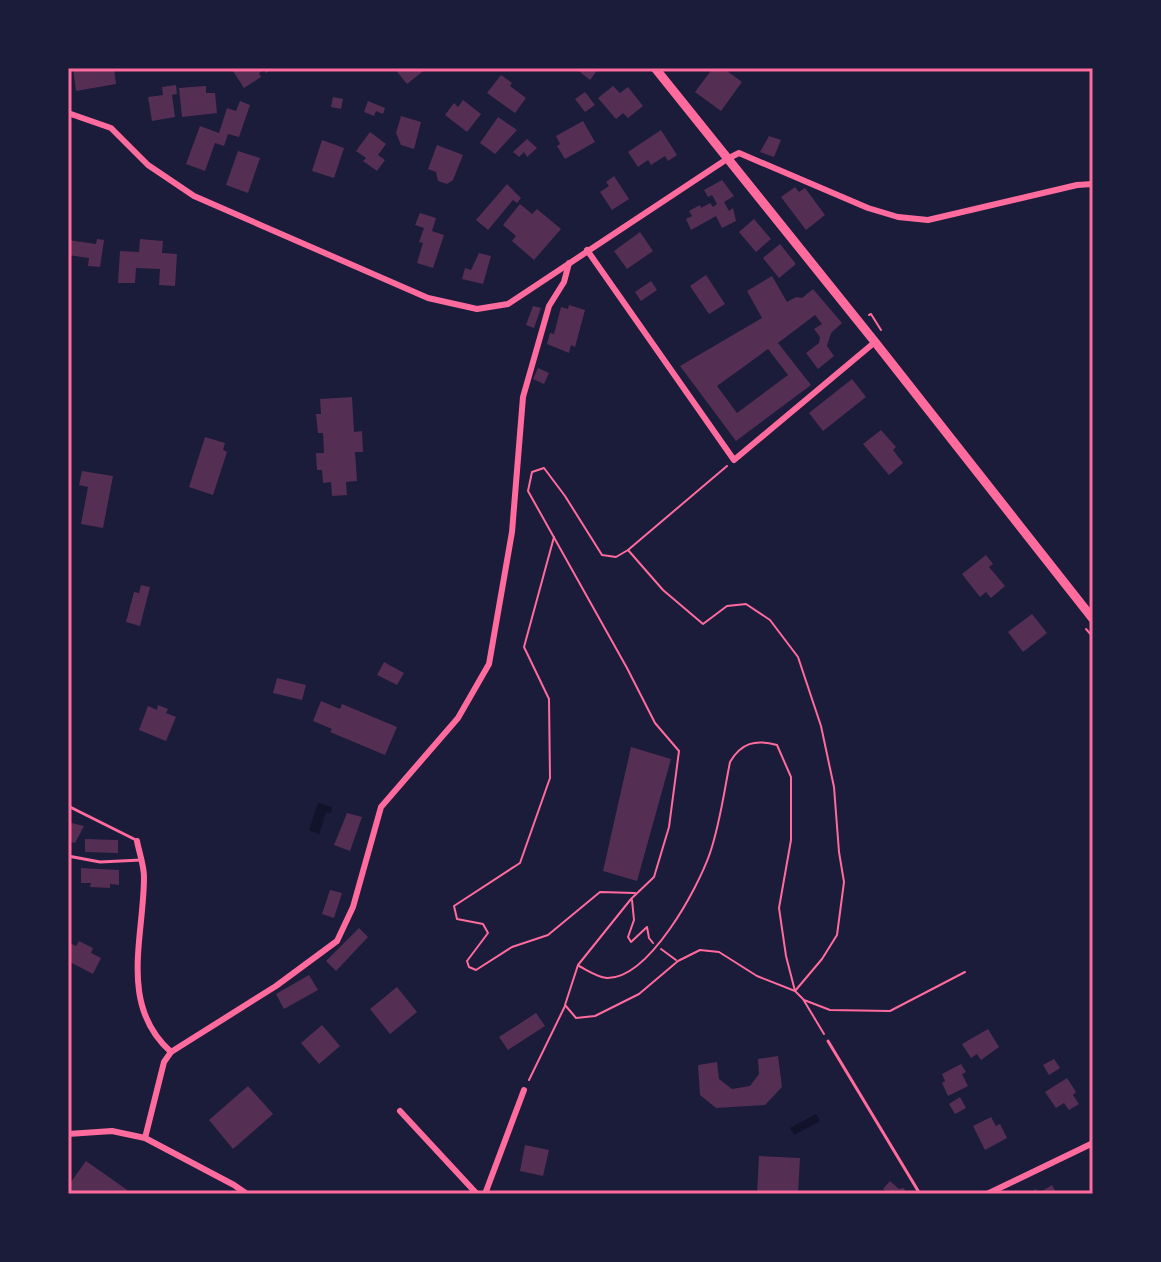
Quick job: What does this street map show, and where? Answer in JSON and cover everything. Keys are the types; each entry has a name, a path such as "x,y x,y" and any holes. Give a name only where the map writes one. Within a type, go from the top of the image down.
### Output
{"main road":[{"path":"655,68 1093,619"}],"street":[{"path":"68,113 111,128 148,165 194,196 428,298 477,309 508,304 739,153 868,208 898,217 928,220 1077,185 1093,184"},
{"path":"587,250 734,460 875,342"},
{"path":"145,1138 164,1062 171,1052 276,986 337,941 353,907 381,807 458,718 489,664 512,532 523,397 549,306 564,282 569,263"},
{"path":"137,841 144,874 136,962 140,1002 156,1039 171,1052"},
{"path":"485,1194 524,1090"},
{"path":"400,1111 477,1194"},
{"path":"68,1134 112,1131 145,1138 247,1194"},
{"path":"987,1194 1093,1143"}],"lane":[{"path":"68,806 137,841"},
{"path":"68,856 100,862 141,860"},
{"path":"828,1041 920,1194"}],"path":[{"path":"860,323 871,314"},
{"path":"524,1090 565,1005 578,965 631,899 654,877 669,827 679,751 655,723 528,491 532,472 544,468 602,555 616,557 734,460"},
{"path":"554,536 524,647 549,699 550,778 520,863 454,906 457,919 483,924 488,933 467,961 469,967 476,970 512,947 548,935 600,892 637,893"},
{"path":"628,550 663,590 703,624 727,606 746,604 770,620 798,657 803,669 821,726 834,787 844,882 837,935 795,991"},
{"path":"578,965 600,977 618,976 633,970 653,952 694,887 710,854 730,762 738,749 751,742 768,742 777,745 791,777 791,840 779,908 795,991"},
{"path":"631,899 634,920 628,937 631,942 647,927 653,943"},
{"path":"661,949 678,961"},
{"path":"565,1005 576,1018 595,1016 639,994 678,961 700,950 719,952 757,976 795,991 828,1041"},
{"path":"803,999 830,1010 890,1011 965,972"}],"shaded area":[{"path":"318,803 332,807 331,813 326,812 319,834 309,830"},
{"path":"816,1114 820,1121 794,1135 790,1128"}],"building":[{"path":"73,68 114,68 116,84 76,91"},
{"path":"231,68 274,68 259,73 261,77 244,88"},
{"path":"394,68 427,68 407,84"},
{"path":"575,68 599,68 590,80"},
{"path":"713,68 723,68 742,82 721,111 695,92"},
{"path":"501,75 526,98 515,113 487,93"},
{"path":"176,85 177,94 172,95 175,117 152,121 148,97 163,95 162,87"},
{"path":"206,86 206,93 215,93 217,113 182,117 179,88"},
{"path":"613,86 620,93 628,87 643,106 628,118 623,113 616,119 598,98"},
{"path":"585,92 595,105 585,112 575,99"},
{"path":"333,97 343,99 341,109 331,107"},
{"path":"463,100 481,114 467,132 445,115 454,103 458,107"},
{"path":"240,101 250,105 239,137 228,134 224,146 215,143 205,171 186,164 200,126 219,133 227,108 236,111"},
{"path":"368,101 385,108 383,114 376,111 374,116 364,112"},
{"path":"401,116 421,122 414,149 401,145 396,133"},
{"path":"498,117 517,130 495,154 480,143"},
{"path":"583,121 595,142 565,159 557,146 560,144 556,136"},
{"path":"661,130 677,155 668,161 665,156 651,165 648,160 638,167 628,152"},
{"path":"370,132 386,144 378,155 385,160 377,171 363,161 366,158 356,151"},
{"path":"769,136 781,140 774,157 760,152"},
{"path":"527,139 537,148 527,157 524,152 519,157 513,152"},
{"path":"322,140 344,148 334,178 312,171"},
{"path":"437,145 463,155 453,180 447,184 438,181 436,172 428,169"},
{"path":"238,151 260,158 248,193 226,185"},
{"path":"614,176 629,199 612,210 600,192 609,186 606,182"},
{"path":"722,180 734,196 724,202 729,211 733,208 736,221 722,228 716,216 691,230 686,219 692,216 689,211 700,205 701,208 710,203 713,207 717,204 712,195 708,197 704,190"},
{"path":"507,184 521,198 517,203 513,200 488,230 476,220"},
{"path":"795,187 799,192 805,188 825,215 806,230 781,197"},
{"path":"520,204 532,214 537,209 561,229 534,260 512,241 516,236 503,225"},
{"path":"420,213 436,218 432,231 444,235 433,268 417,263 424,228 415,225"},
{"path":"754,219 771,239 756,252 739,232"},
{"path":"640,232 653,251 627,269 614,251"},
{"path":"97,239 104,240 100,267 88,266 89,258 68,255 68,240 96,244"},
{"path":"140,239 163,241 162,253 177,254 175,286 159,285 160,269 136,268 135,283 118,283 120,251 139,252"},
{"path":"780,244 796,264 779,278 763,258"},
{"path":"479,253 491,256 483,284 462,279 465,268 471,270"},
{"path":"706,275 725,304 709,314 690,286"},
{"path":"772,276 787,302 796,297 802,298 813,289 842,323 831,333 827,346 834,356 818,369 806,353 819,343 820,337 814,329 822,324 815,315 778,343 811,385 736,441 680,366 762,318 747,291","holes":["768,349 788,375 737,413 717,386"]},
{"path":"651,281 657,290 641,301 635,292"},
{"path":"569,305 585,310 575,347 571,345 569,353 547,344 550,333 554,334 561,307 568,309"},
{"path":"533,306 541,308 534,328 526,325"},
{"path":"538,368 549,373 544,384 533,379"},
{"path":"852,379 866,397 823,431 809,413"},
{"path":"352,397 354,432 362,431 363,452 355,452 357,481 346,482 347,495 332,496 331,482 323,483 322,470 317,470 316,453 324,453 323,433 318,433 316,414 321,414 320,399"},
{"path":"881,430 896,447 893,450 903,463 889,475 863,444"},
{"path":"205,437 225,443 223,450 227,452 213,495 189,487"},
{"path":"82,471 113,476 103,528 81,524 88,487 79,485"},
{"path":"986,555 993,564 989,567 1005,586 991,598 986,592 980,597 962,574"},
{"path":"141,585 150,587 140,626 126,622 134,592 139,593"},
{"path":"1032,614 1047,633 1023,652 1008,632"},
{"path":"384,662 404,673 397,685 377,675"},
{"path":"277,678 306,685 302,700 273,693"},
{"path":"321,701 340,709 342,704 397,727 385,755 330,732 332,729 313,721"},
{"path":"158,705 176,717 166,741 139,730 148,706 157,710"},
{"path":"631,747 671,759 637,881 603,871"},
{"path":"347,813 362,817 350,851 334,845"},
{"path":"68,822 84,826 75,843 68,841"},
{"path":"85,839 118,840 118,853 85,852"},
{"path":"81,868 119,870 119,885 90,887 91,883 81,883"},
{"path":"330,890 342,893 334,918 322,914"},
{"path":"359,928 368,937 336,971 326,961"},
{"path":"79,941 93,948 91,953 101,958 93,974 68,961 68,942 76,946"},
{"path":"309,975 318,990 284,1009 276,994"},
{"path":"397,987 417,1012 390,1034 370,1009"},
{"path":"536,1013 545,1026 508,1050 499,1037"},
{"path":"322,1025 340,1046 319,1064 301,1043"},
{"path":"988,1029 999,1047 981,1060 977,1054 971,1058 962,1044"},
{"path":"778,1056 782,1087 765,1105 716,1108 700,1095 698,1065 717,1062 719,1079 732,1089 750,1086 759,1074 758,1059"},
{"path":"1054,1059 1060,1068 1049,1075 1043,1065"},
{"path":"961,1064 968,1086 948,1096 942,1074"},
{"path":"1067,1078 1079,1104 1069,1110 1064,1103 1056,1108 1045,1092"},
{"path":"248,1086 273,1114 233,1149 209,1120"},
{"path":"960,1097 966,1108 955,1114 949,1104"},
{"path":"991,1117 996,1126 1000,1124 1007,1138 985,1150 973,1126"},
{"path":"525,1145 549,1150 543,1176 520,1171"},
{"path":"759,1156 800,1158 798,1194 757,1194"},
{"path":"86,1161 133,1194 68,1194 68,1186"},
{"path":"890,1181 899,1189 904,1188 906,1194 889,1194 883,1189"},
{"path":"1052,1185 1057,1194 1028,1194 1036,1189 1039,1193"}]}
